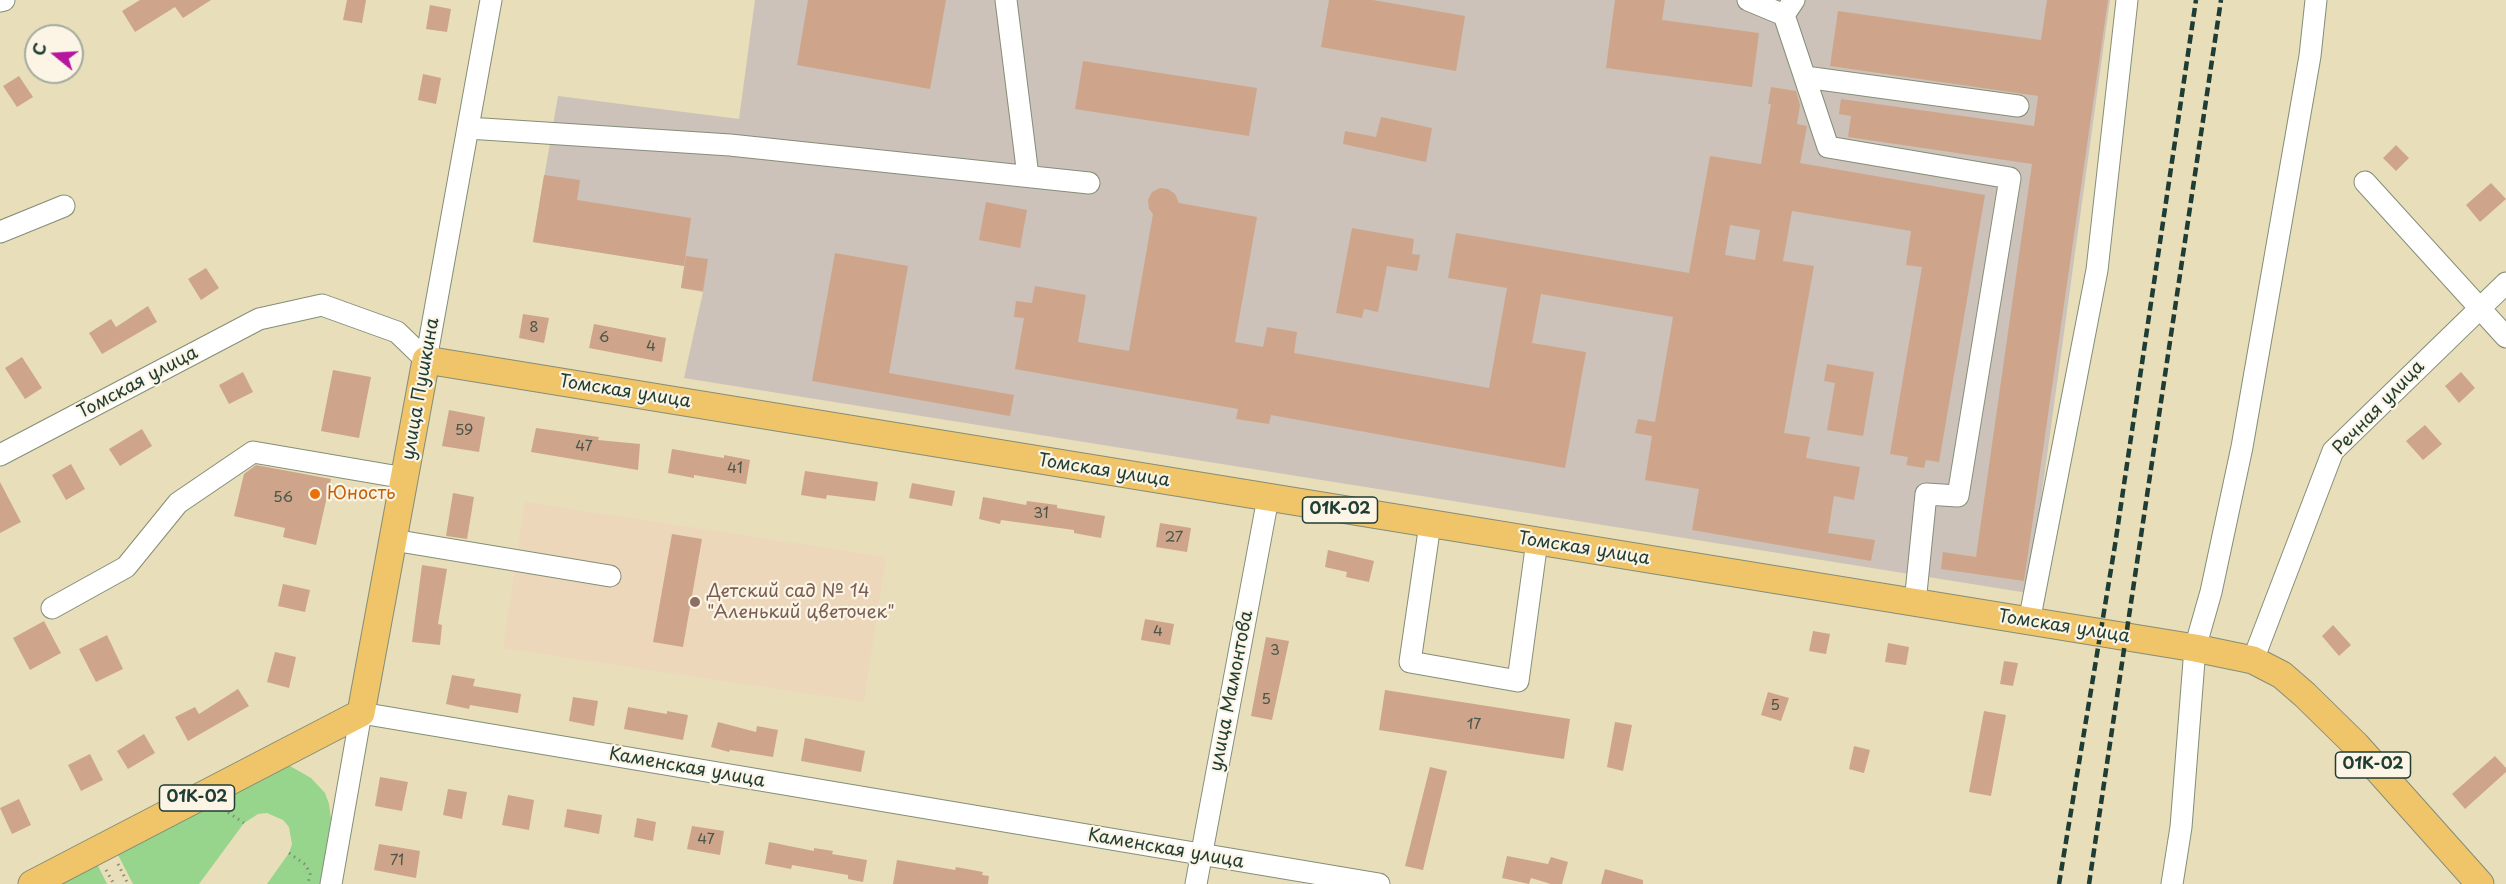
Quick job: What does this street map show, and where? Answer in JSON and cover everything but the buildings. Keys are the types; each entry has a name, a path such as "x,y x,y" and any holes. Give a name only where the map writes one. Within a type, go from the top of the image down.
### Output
{"main road":[{"name":"Томская улица","path":"426,360 2195,648 2253,660"},
{"name":"улица Пушкина","path":"362,713 426,360"},
{"name":"01К-02","path":"2253,660 2282,675 2356,745 2480,884"},
{"name":"01К-02","path":"32,884 362,713"}],"street":[{"name":"улица Пушкина","path":"426,360 491,0"},
{"path":"1006,0 1029,176"},
{"path":"1748,0 1789,8 1804,77 1827,147 2010,178 1958,496 1926,494 1915,603"},
{"path":"2029,622 2097,270 2127,0"},
{"path":"2172,884 2181,827 2195,648 2211,592 2242,447 2310,56 2316,0"},
{"path":"1804,77 2018,106"},
{"path":"468,128 730,145 1089,183"},
{"path":"2365,182 2506,337"},
{"path":"0,232 64,206"},
{"name":"Речная улица","path":"2253,660 2333,451 2506,283"},
{"name":"Томская улица","path":"0,455 259,319 322,305 397,332 426,360"},
{"path":"52,608 126,567 178,502 253,452 405,478"},
{"name":"улица Мамонтова","path":"1196,884 1268,498"},
{"path":"1430,524 1410,662 1518,681 1537,541"},
{"path":"393,540 610,576"},
{"name":"улица Пушкина","path":"331,884 362,713"},
{"name":"Каменская улица","path":"362,713 1379,884"}],"path":[{"path":"289,853 306,865 310,874 308,884"}],"shaded area":[{"path":"755,0 2110,0 2028,593 684,378 703,292 681,288 684,266 533,242 558,96 739,119"},
{"name":"Детский сад № 14 \"Аленький цветочек\"","path":"525,502 886,557 864,702 503,648"}],"green space":[{"path":"274,764 290,766 311,778 325,793 331,819 320,884 267,884 289,853 292,844 289,827 283,820 267,813 258,814 244,823 199,884 133,884 114,847"},
{"path":"94,858 107,884 47,884"}],"railway":[{"path":"2059,884 2115,545 2196,0"},
{"path":"2089,884 2221,0"}],"place":[{"name":"Юность","path":"315,494"},
{"name":"Детский сад № 14 \"Аленький цветочек\"","path":"695,602"}]}
